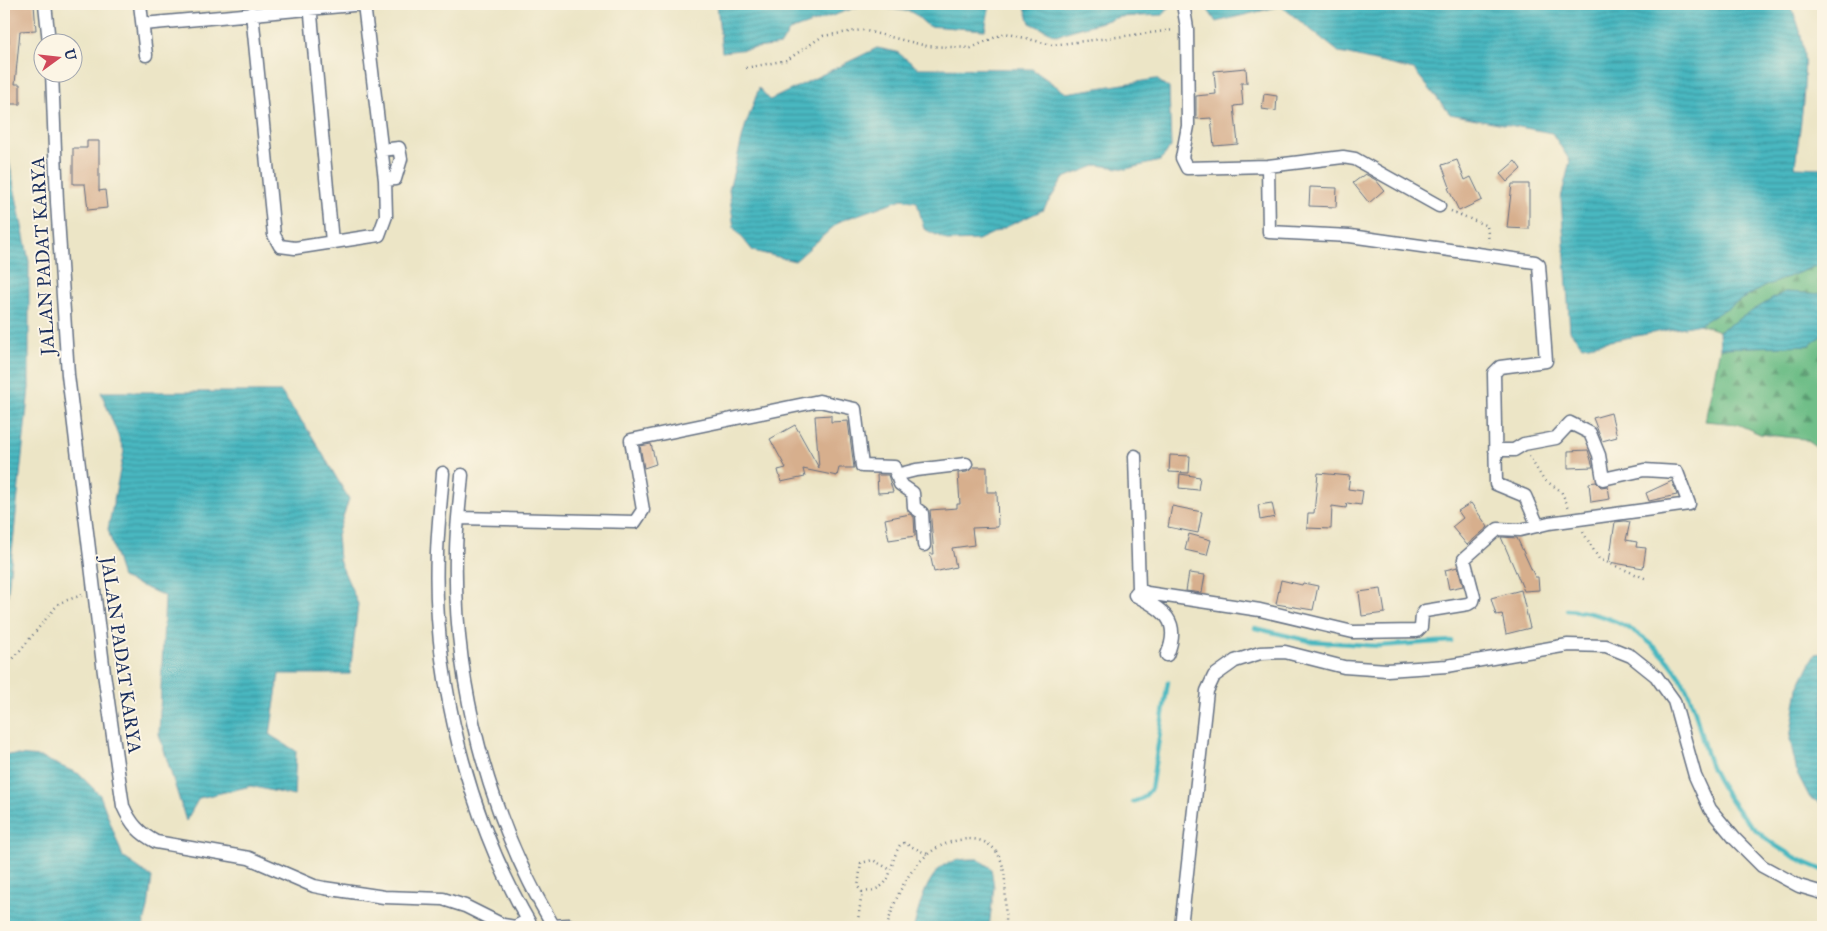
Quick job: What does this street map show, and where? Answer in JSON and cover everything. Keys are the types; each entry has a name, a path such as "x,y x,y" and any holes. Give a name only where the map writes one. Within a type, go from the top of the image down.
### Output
{"street":[{"path":"45,4 48,32"},
{"path":"140,4 146,55"},
{"path":"143,24 310,6 364,4 385,180 386,216 379,235 295,248 280,246 274,235 252,13"},
{"path":"1183,4 1187,28 1188,126 1182,158 1187,168 1268,166 1343,158 1355,159 1439,206"},
{"path":"310,6 332,242"},
{"name":"JALAN PADAT KARYA","path":"52,82 57,202 68,375 123,806 130,822 142,835 168,846 249,858 314,886 384,897 429,898 455,902 503,925 515,927 530,924"},
{"path":"382,150 399,148 401,159 395,179 385,180"},
{"path":"1268,166 1269,232 1350,236 1535,262 1539,265 1546,361 1500,367 1494,373 1496,484 1525,496 1538,526"},
{"path":"458,518 635,522 643,510 631,440 819,400 855,409 862,466 894,467 900,484 913,492 914,507 922,513 924,545"},
{"path":"1139,589 1147,593 1260,610 1353,632 1417,631 1422,627 1422,615 1425,611 1468,604 1473,601 1464,561 1498,529 1520,530 1549,523 1689,504 1678,472 1644,470 1603,479 1599,455 1590,433 1570,424 1556,438 1524,444 1514,450 1495,450"},
{"path":"1135,456 1139,589 1135,595 1159,608 1170,621 1173,640 1167,655"},
{"path":"896,475 916,470 966,464"},
{"path":"443,473 437,554 439,619 447,688 462,758 496,854 530,924"},
{"path":"462,475 456,554 458,618 466,686 480,754 513,846 553,925"},
{"path":"1181,927 1207,692 1214,676 1235,660 1260,653 1286,652 1344,667 1387,670 1447,666 1568,645 1606,646 1631,656 1656,676 1674,701 1694,776 1710,810 1762,866 1799,886 1823,893"},
{"path":"462,758 480,754"}],"lane":[{"path":"553,925 569,922 574,927"}],"path":[{"path":"746,68 787,60 823,36 862,30 927,46 971,48 1005,33 1052,45 1187,28"},
{"path":"1439,206 1486,226 1491,256"},
{"path":"4,670 59,603 94,590"},
{"path":"888,927 893,904 903,883 927,854 952,842 978,839 993,847 1001,860 1005,893 1005,927"},
{"path":"862,892 876,891 885,885 895,852 904,842 927,854"},
{"path":"857,927 862,892 858,887 861,863 873,860 891,870"}],"green space":[{"path":"1823,263 1823,294 1784,292 1719,331 1699,324 1763,287"},
{"path":"1823,334 1823,461 1817,448 1804,439 1760,434 1737,424 1705,421 1720,348 1810,345"}],"water":[{"path":"717,4 990,4 985,30 928,26 912,12 863,5 789,31 781,45 722,52"},
{"path":"1024,4 1171,4 1163,15 1119,17 1056,35 1030,23"},
{"path":"1204,4 1788,4 1797,21 1802,40 1804,61 1803,106 1795,167 1823,168 1823,263 1763,287 1700,324 1583,346 1570,331 1561,198 1570,161 1552,133 1450,114 1414,70 1340,53 1281,6 1216,22"},
{"path":"877,48 897,52 918,68 1032,69 1066,93 1156,79 1169,88 1171,147 1160,161 1126,169 1098,165 1064,178 1043,210 978,240 949,241 924,229 917,202 902,199 840,221 795,261 753,251 734,228 729,190 745,127 759,88 770,100"},
{"path":"4,136 29,261 29,388 6,611 4,612"},
{"path":"1784,292 1823,294 1823,334 1810,345 1720,348 1719,331"},
{"path":"101,392 281,392 312,436 349,499 337,535 339,560 358,604 350,674 279,674 270,735 296,751 294,796 251,786 199,798 186,821 159,734 165,596 122,578 108,529 124,451"},
{"path":"1823,653 1823,804 1810,798 1797,773 1790,739 1798,688 1815,654"},
{"path":"4,754 40,757 79,774 100,795 123,857 152,877 148,908 143,927 4,927"},
{"path":"965,859 978,859 991,868 994,887 989,927 914,927 924,893 932,877 944,865"}],"building":[{"path":"7,4 34,4 36,30 20,31 15,84 20,84 20,104 4,104 4,43 9,43"},
{"path":"1246,68 1247,83 1241,83 1243,105 1234,106 1238,144 1214,146 1211,118 1196,119 1196,96 1216,94 1214,71"},
{"path":"1264,94 1277,96 1276,111 1262,109"},
{"path":"87,141 99,141 99,191 105,190 107,208 88,210 85,184 73,184 73,148 87,148"},
{"path":"1457,160 1465,180 1471,177 1482,200 1459,211 1448,188 1450,187 1442,165"},
{"path":"1515,161 1521,169 1507,182 1500,174"},
{"path":"1365,174 1376,180 1384,190 1369,203 1353,183"},
{"path":"1512,184 1529,184 1529,229 1507,228"},
{"path":"1310,187 1337,188 1336,207 1309,206"},
{"path":"1611,413 1617,437 1602,441 1593,418"},
{"path":"831,415 831,422 848,421 854,468 839,468 837,476 803,469 805,477 781,482 778,470 786,468 770,439 795,425 819,468 815,416"},
{"path":"651,444 656,464 644,468 640,446"},
{"path":"1588,450 1593,467 1568,468 1568,451"},
{"path":"1170,455 1190,456 1189,473 1169,472"},
{"path":"973,467 987,467 987,492 997,492 998,527 972,528 974,545 952,548 956,567 934,572 930,554 934,554 930,510 957,508 957,504 960,504 958,473 967,472"},
{"path":"1318,473 1350,476 1348,489 1363,491 1361,505 1347,503 1346,508 1332,506 1331,529 1307,528 1308,513 1314,513"},
{"path":"1180,474 1200,477 1198,490 1179,488"},
{"path":"877,475 888,475 893,492 878,493"},
{"path":"1672,481 1677,495 1649,501 1646,493"},
{"path":"1596,482 1601,487 1608,486 1610,499 1591,502 1589,483"},
{"path":"1272,503 1275,517 1260,520 1258,505"},
{"path":"1471,503 1488,527 1467,545 1452,527 1463,518 1458,511"},
{"path":"1172,506 1202,512 1198,533 1168,527"},
{"path":"910,514 914,517 915,536 889,540 885,519"},
{"path":"1615,522 1630,522 1626,540 1637,542 1636,547 1646,548 1643,568 1609,562"},
{"path":"1189,534 1211,540 1207,555 1185,550"},
{"path":"1501,537 1517,538 1535,577 1538,577 1539,590 1524,591"},
{"path":"1458,567 1463,586 1449,589 1445,570"},
{"path":"1189,573 1205,575 1202,593 1186,591"},
{"path":"1281,580 1302,585 1303,583 1318,586 1313,610 1276,604"},
{"path":"1381,589 1385,613 1362,616 1359,592"},
{"path":"1521,590 1530,628 1506,634 1502,614 1496,615 1491,598"}],"waterway":[{"path":"1567,610 1588,613 1627,627 1660,652 1674,668 1685,686 1693,705 1704,747 1713,771 1733,805 1758,832 1772,843 1787,853 1823,870"},
{"path":"1255,628 1310,641 1379,646 1451,641"},
{"path":"1133,802 1143,798 1151,789 1168,682"}]}
